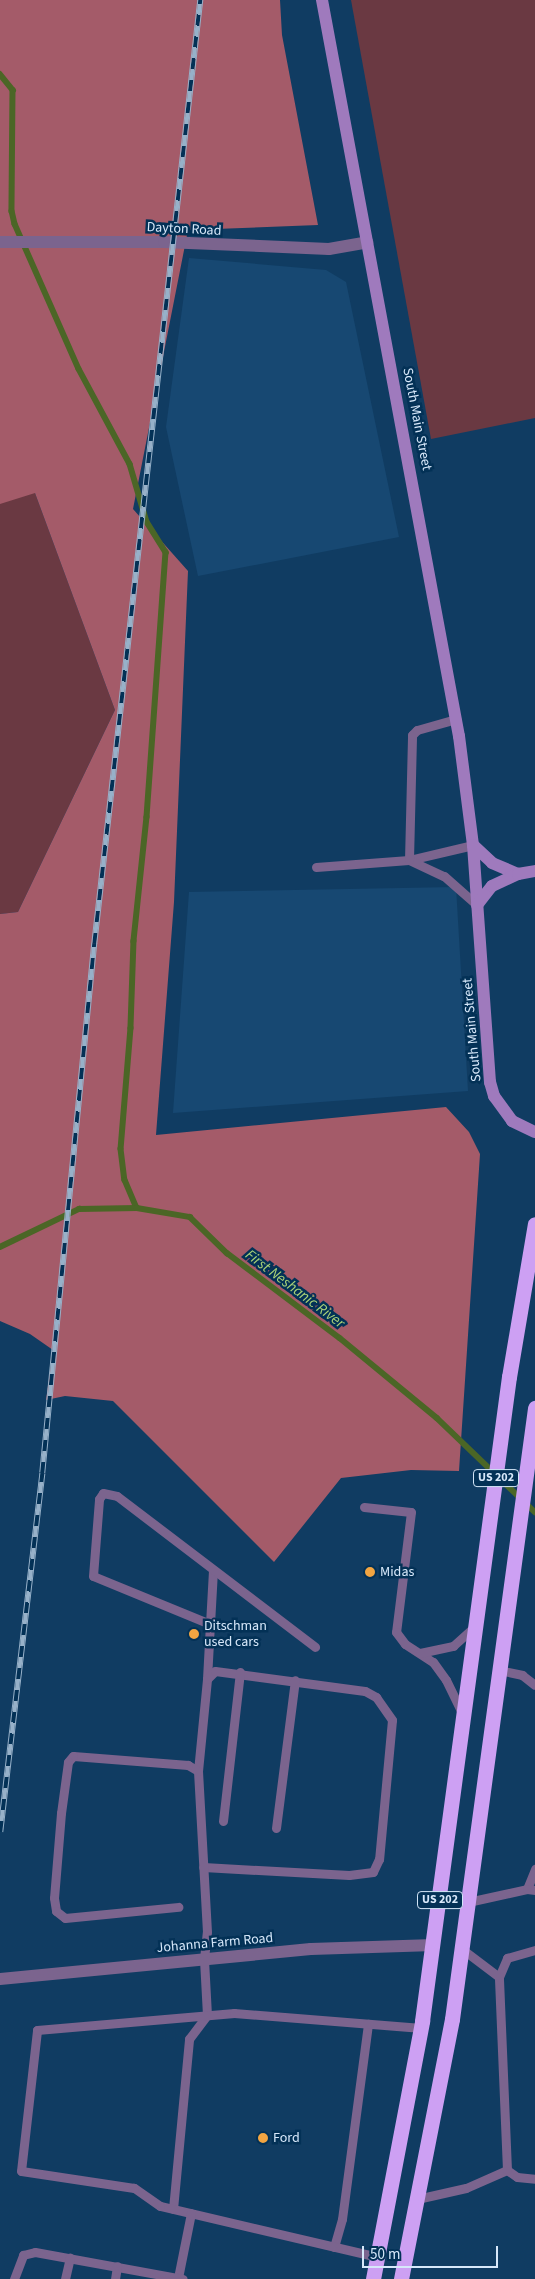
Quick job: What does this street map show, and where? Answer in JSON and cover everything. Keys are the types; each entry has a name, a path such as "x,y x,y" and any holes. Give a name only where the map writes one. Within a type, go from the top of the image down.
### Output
{"highway":[{"name":"US 202","path":"373,2279 421,2028 434,1945 501,1436 535,1224"},
{"name":"US 202","path":"402,2279 450,2034 535,1408"}],"street":[{"name":"South Main Street","path":"322,0 456,719 473,845 492,1089 512,1121 535,1132"},
{"name":"Dayton Road","path":"5,242 329,249 367,242"},
{"path":"473,845 492,863 518,874"},
{"path":"477,905 492,886 518,874 535,871"},
{"name":"Johanna Farm Road","path":"0,1979 350,1946 434,1945"}],"lane":[{"path":"409,860 412,735 417,730 456,719"},
{"path":"316,866 409,860 473,845"},
{"path":"409,860 444,876 477,905"},
{"path":"210,1624 93,1576 99,1499 103,1493 117,1496 315,1647"},
{"path":"364,1507 411,1512 396,1632 405,1644 433,1662 446,1680 464,1718"},
{"path":"172,2209 189,2039 207,2015 204,1959 207,1932 198,1771 207,1679 213,1570"},
{"path":"420,1653 453,1646 475,1626"},
{"path":"499,1670 522,1675 535,1685"},
{"path":"203,1867 349,1875 373,1872 379,1859 392,1720 376,1697 365,1691 240,1672 215,1671 207,1679"},
{"path":"223,1820 240,1672"},
{"path":"276,1828 295,1680"},
{"path":"178,1907 65,1918 56,1911 54,1898 60,1813 68,1762 73,1756 188,1765 198,1771"},
{"path":"468,1902 531,1890 535,1869"},
{"path":"462,1949 498,1977"},
{"path":"507,2170 498,1977 507,1958 535,1950"},
{"path":"378,2257 160,2206 134,2188 21,2171 37,2030 234,2013 421,2028"},
{"path":"334,2247 342,2219 368,2024"},
{"path":"417,2199 466,2188 507,2170"},
{"path":"507,2170 517,2177 535,2179"},
{"path":"14,2279 23,2255 35,2252 181,2278 191,2213"},
{"path":"65,2279 70,2258"},
{"path":"115,2279 117,2266"}],"shaded area":[{"path":"0,0 280,0 282,35 318,225 188,230 133,509 188,571 174,902 156,1135 446,1107 469,1132 480,1154 459,1471 411,1470 341,1478 274,1562 113,1401 65,1396 46,1400 53,1350 30,1334 0,1321 0,914 18,912 115,710 35,493 0,504"},
{"path":"351,0 535,0 535,418 431,439"},
{"path":"189,258 326,270 346,282 399,537 198,576 166,427"},
{"path":"0,475 35,493 115,710 18,912 0,914"},
{"path":"456,887 468,1091 173,1113 189,892"}],"waterway":[{"path":"0,74 13,90 12,211 15,224 79,369 130,464 147,522 166,552 147,817 134,941 131,1028 121,1149 125,1180 137,1208"},
{"name":"First Neshanic River","path":"0,1247 79,1209 137,1208 190,1217 227,1253 340,1338 437,1418 535,1512"}],"railway":[{"path":"0,1832 42,1473 94,944 200,0"}],"place":[{"name":"Midas","path":"370,1572"},
{"name":"Ditschman used cars","path":"194,1634"},
{"name":"Ford","path":"263,2138"}]}
